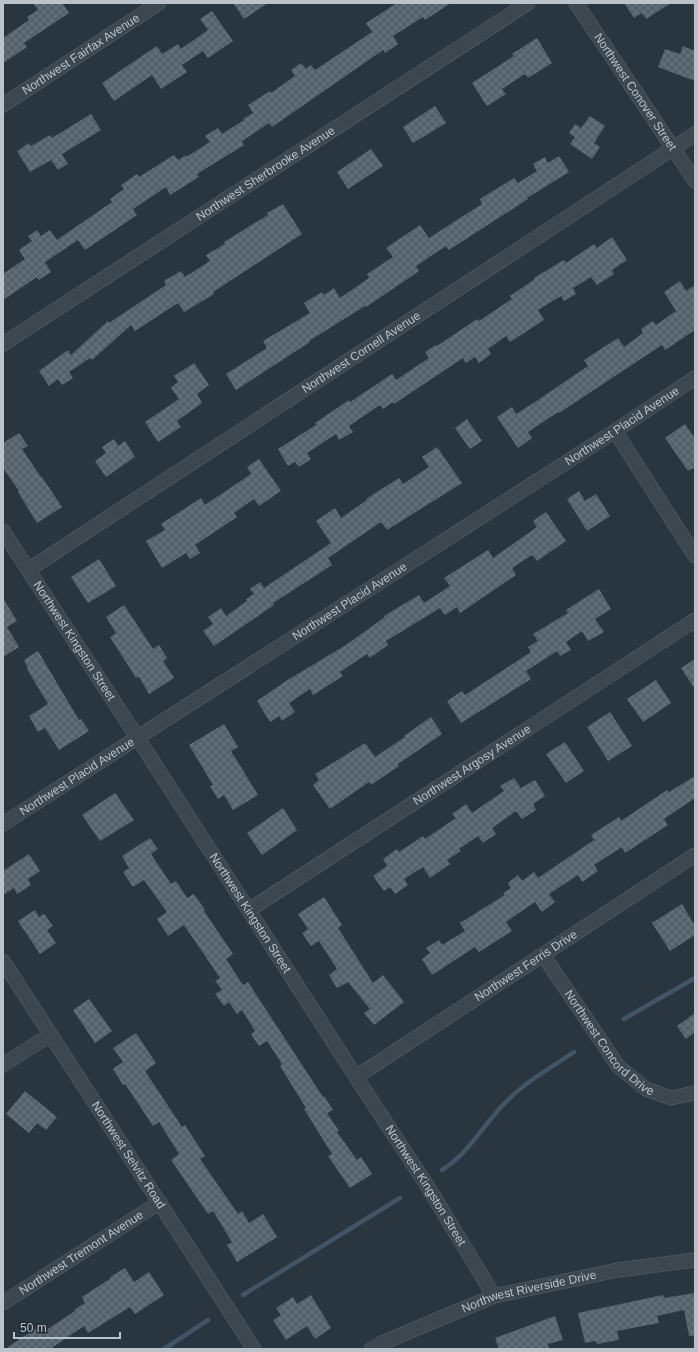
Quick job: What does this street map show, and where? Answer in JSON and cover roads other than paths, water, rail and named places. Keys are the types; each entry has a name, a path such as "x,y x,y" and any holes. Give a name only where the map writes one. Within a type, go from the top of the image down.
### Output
{"street":[{"name":"Northwest Fairfax Avenue","path":"3,105 159,3"},
{"name":"Northwest Sherbrooke Avenue","path":"3,344 528,3"},
{"name":"Northwest Conover Street","path":"576,3 695,181"},
{"name":"Northwest Cornell Avenue","path":"28,570 695,134"},
{"name":"Northwest Placid Avenue","path":"3,824 615,431 695,378"},
{"path":"615,431 695,556"},
{"name":"Northwest Kingston Street","path":"3,531 428,1187 494,1296"},
{"name":"Northwest Argosy Avenue","path":"248,910 695,620"},
{"name":"Northwest Ferris Drive","path":"356,1077 695,855"},
{"name":"Northwest Concord Drive","path":"543,955 618,1066 646,1089 671,1098 695,1093"},
{"name":"Northwest Selvitz Road","path":"3,961 254,1349"},
{"path":"3,1065 50,1035"},
{"name":"Northwest Tremont Avenue","path":"3,1303 160,1202"},
{"name":"Northwest Riverside Drive","path":"371,1349 494,1296 618,1270 695,1260"}],"waterway":[{"path":"624,1019 695,978"},
{"path":"442,1170 462,1154 492,1117 516,1092 574,1052"},
{"path":"243,1295 400,1198"},
{"path":"164,1349 208,1320"}]}
